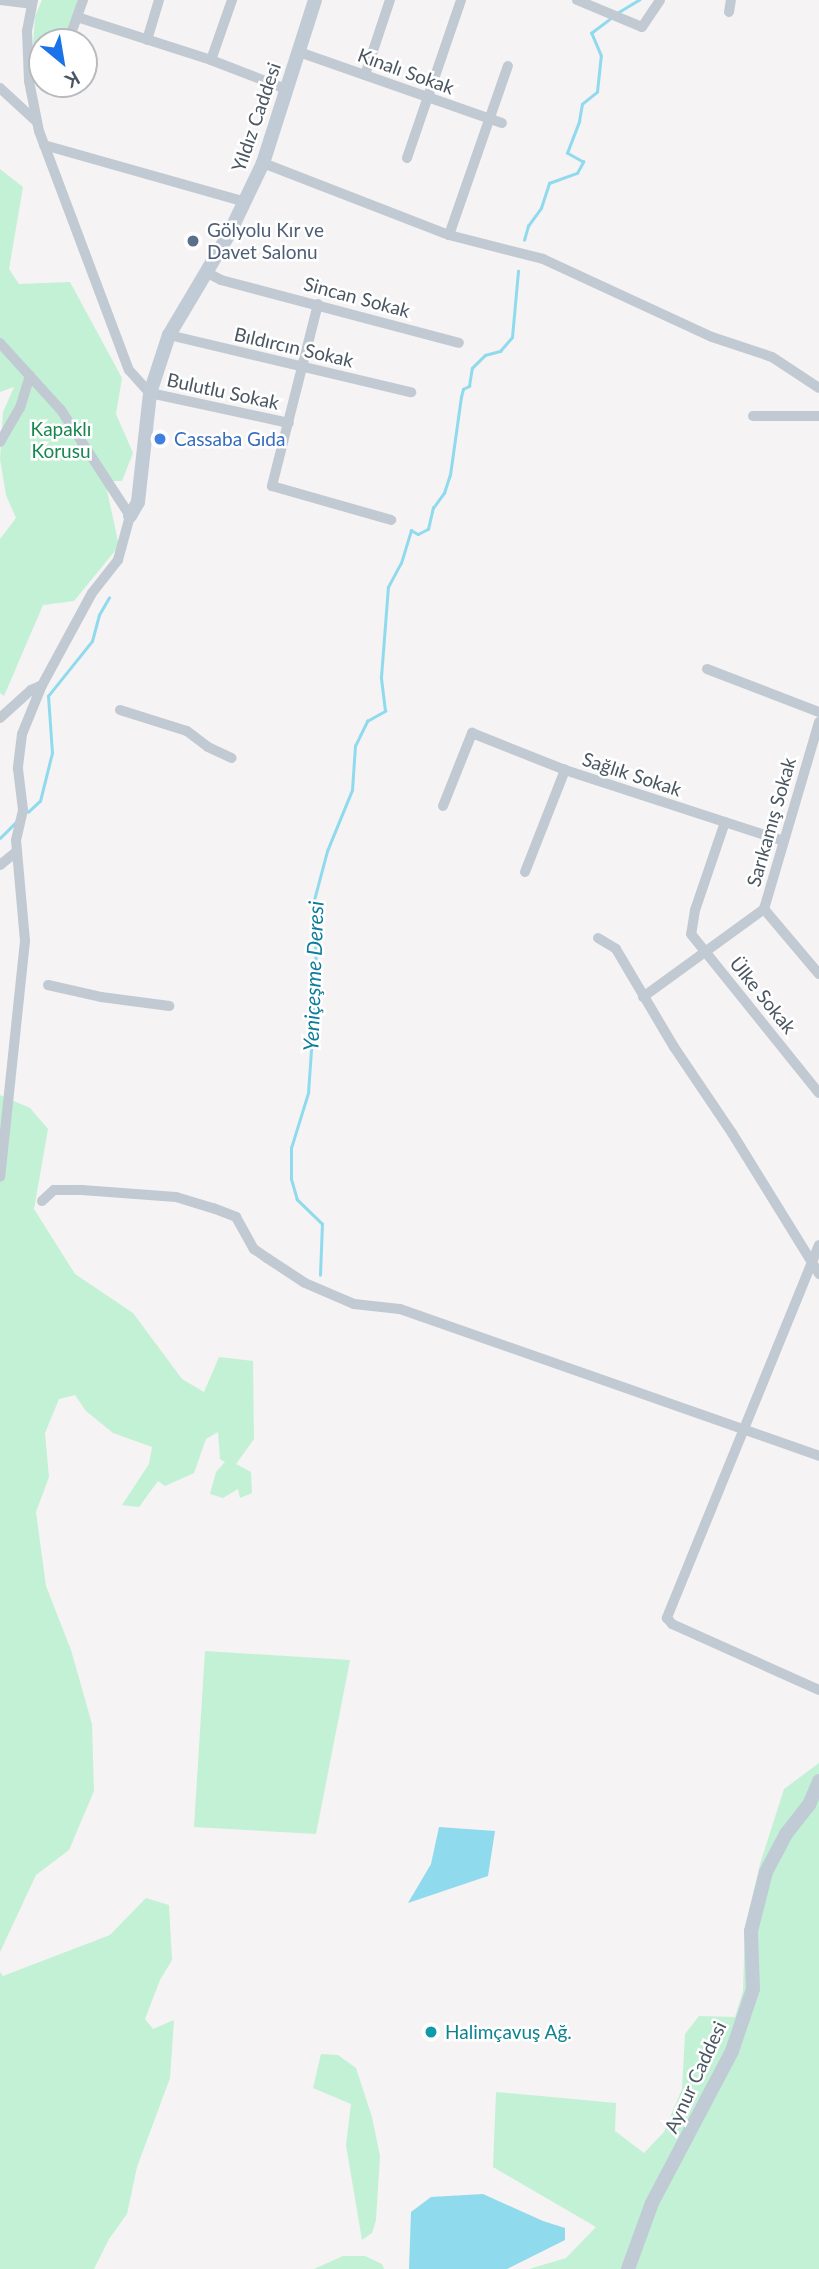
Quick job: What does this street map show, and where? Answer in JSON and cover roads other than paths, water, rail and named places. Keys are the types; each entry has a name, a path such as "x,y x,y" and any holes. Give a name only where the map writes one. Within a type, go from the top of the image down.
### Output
{"street":[{"path":"73,28 83,0"},
{"path":"146,40 159,0"},
{"path":"211,60 232,0"},
{"name":"Yıldız Caddesi","path":"130,516 138,502 150,393 169,335 245,202 263,163 315,0"},
{"path":"365,75 390,0"},
{"path":"407,158 461,0"},
{"path":"577,0 642,27 660,0"},
{"path":"729,12 731,0"},
{"path":"0,1 32,2 27,31 28,52"},
{"path":"77,17 211,60 286,89"},
{"name":"Kınalı Sokak","path":"299,52 502,123"},
{"path":"449,235 509,66"},
{"path":"0,88 37,122"},
{"path":"33,98 44,145 129,370 150,393"},
{"path":"44,145 245,202"},
{"path":"263,163 449,235 543,258 712,337 772,357 819,388"},
{"name":"Sincan Sokak","path":"206,272 222,280 459,343"},
{"path":"318,304 272,486 391,520"},
{"name":"Bıldırcın Sokak","path":"169,335 411,393"},
{"path":"0,343 61,410 130,516 118,560 92,593 42,685 22,734 18,769 23,810 17,851 25,941 0,1177"},
{"path":"0,442 20,408 30,376"},
{"name":"Bulutlu Sokak","path":"150,393 289,423"},
{"path":"753,416 819,416"},
{"path":"707,668 819,712"},
{"path":"0,718 32,690 42,685"},
{"path":"120,710 187,731 208,747 232,758"},
{"name":"Sarıkamış Sokak","path":"643,997 764,909 819,722"},
{"name":"Sağlık Sokak","path":"443,806 472,733 565,771 783,841"},
{"path":"525,872 565,771"},
{"name":"Ülke Sokak","path":"725,822 695,910 691,934 819,1093"},
{"path":"0,865 17,851"},
{"path":"764,909 819,974"},
{"path":"598,938 616,949 643,997 733,1133 819,1273"},
{"path":"48,985 169,1006"},
{"path":"42,1201 54,1190 82,1190 176,1197 213,1208 236,1217 254,1249 305,1283 354,1304 400,1309 819,1456"},
{"path":"819,1245 667,1618 672,1624 819,1690"},
{"name":"Aynur Caddesi","path":"628,2269 652,2203 732,2051 753,1989 751,1931 766,1872 786,1834 809,1805 819,1781"}],"water":[{"path":"439,1827 495,1831 488,1876 408,1903 431,1864"},
{"path":"483,2194 565,2228 565,2240 507,2269 409,2269 411,2212 431,2197"}],"waterway":[{"name":"Yeniçeşme Deresi","path":"617,13 639,0"},
{"name":"Yeniçeşme Deresi","path":"524,240 528,226 541,208 549,183 577,173 583,162 567,153 579,121 582,104 597,92 601,56 591,33 611,18"},
{"name":"Yeniçeşme Deresi","path":"320,1275 322,1224 297,1200 291,1179 291,1148 308,1093 316,979 314,900 327,851 352,790 355,746 367,721 385,711 381,677 388,587 401,563 411,530 418,534 428,529 433,508 444,493 450,475 461,397 463,389 469,386 472,368 485,355 500,351 512,337 518,271"},
{"path":"28,812 40,801 52,753 48,696 92,641 99,615 109,598"},
{"path":"0,838 17,821"}],"place":[{"name":"Gölyolu Kır ve Davet Salonu","path":"193,241"},
{"name":"Cassaba Gıda","path":"160,439"},
{"name":"Halimçavuş Ağ.","path":"431,2032"}],"park label":[{"name":"Kapaklı Korusu","path":"61,440"}]}
